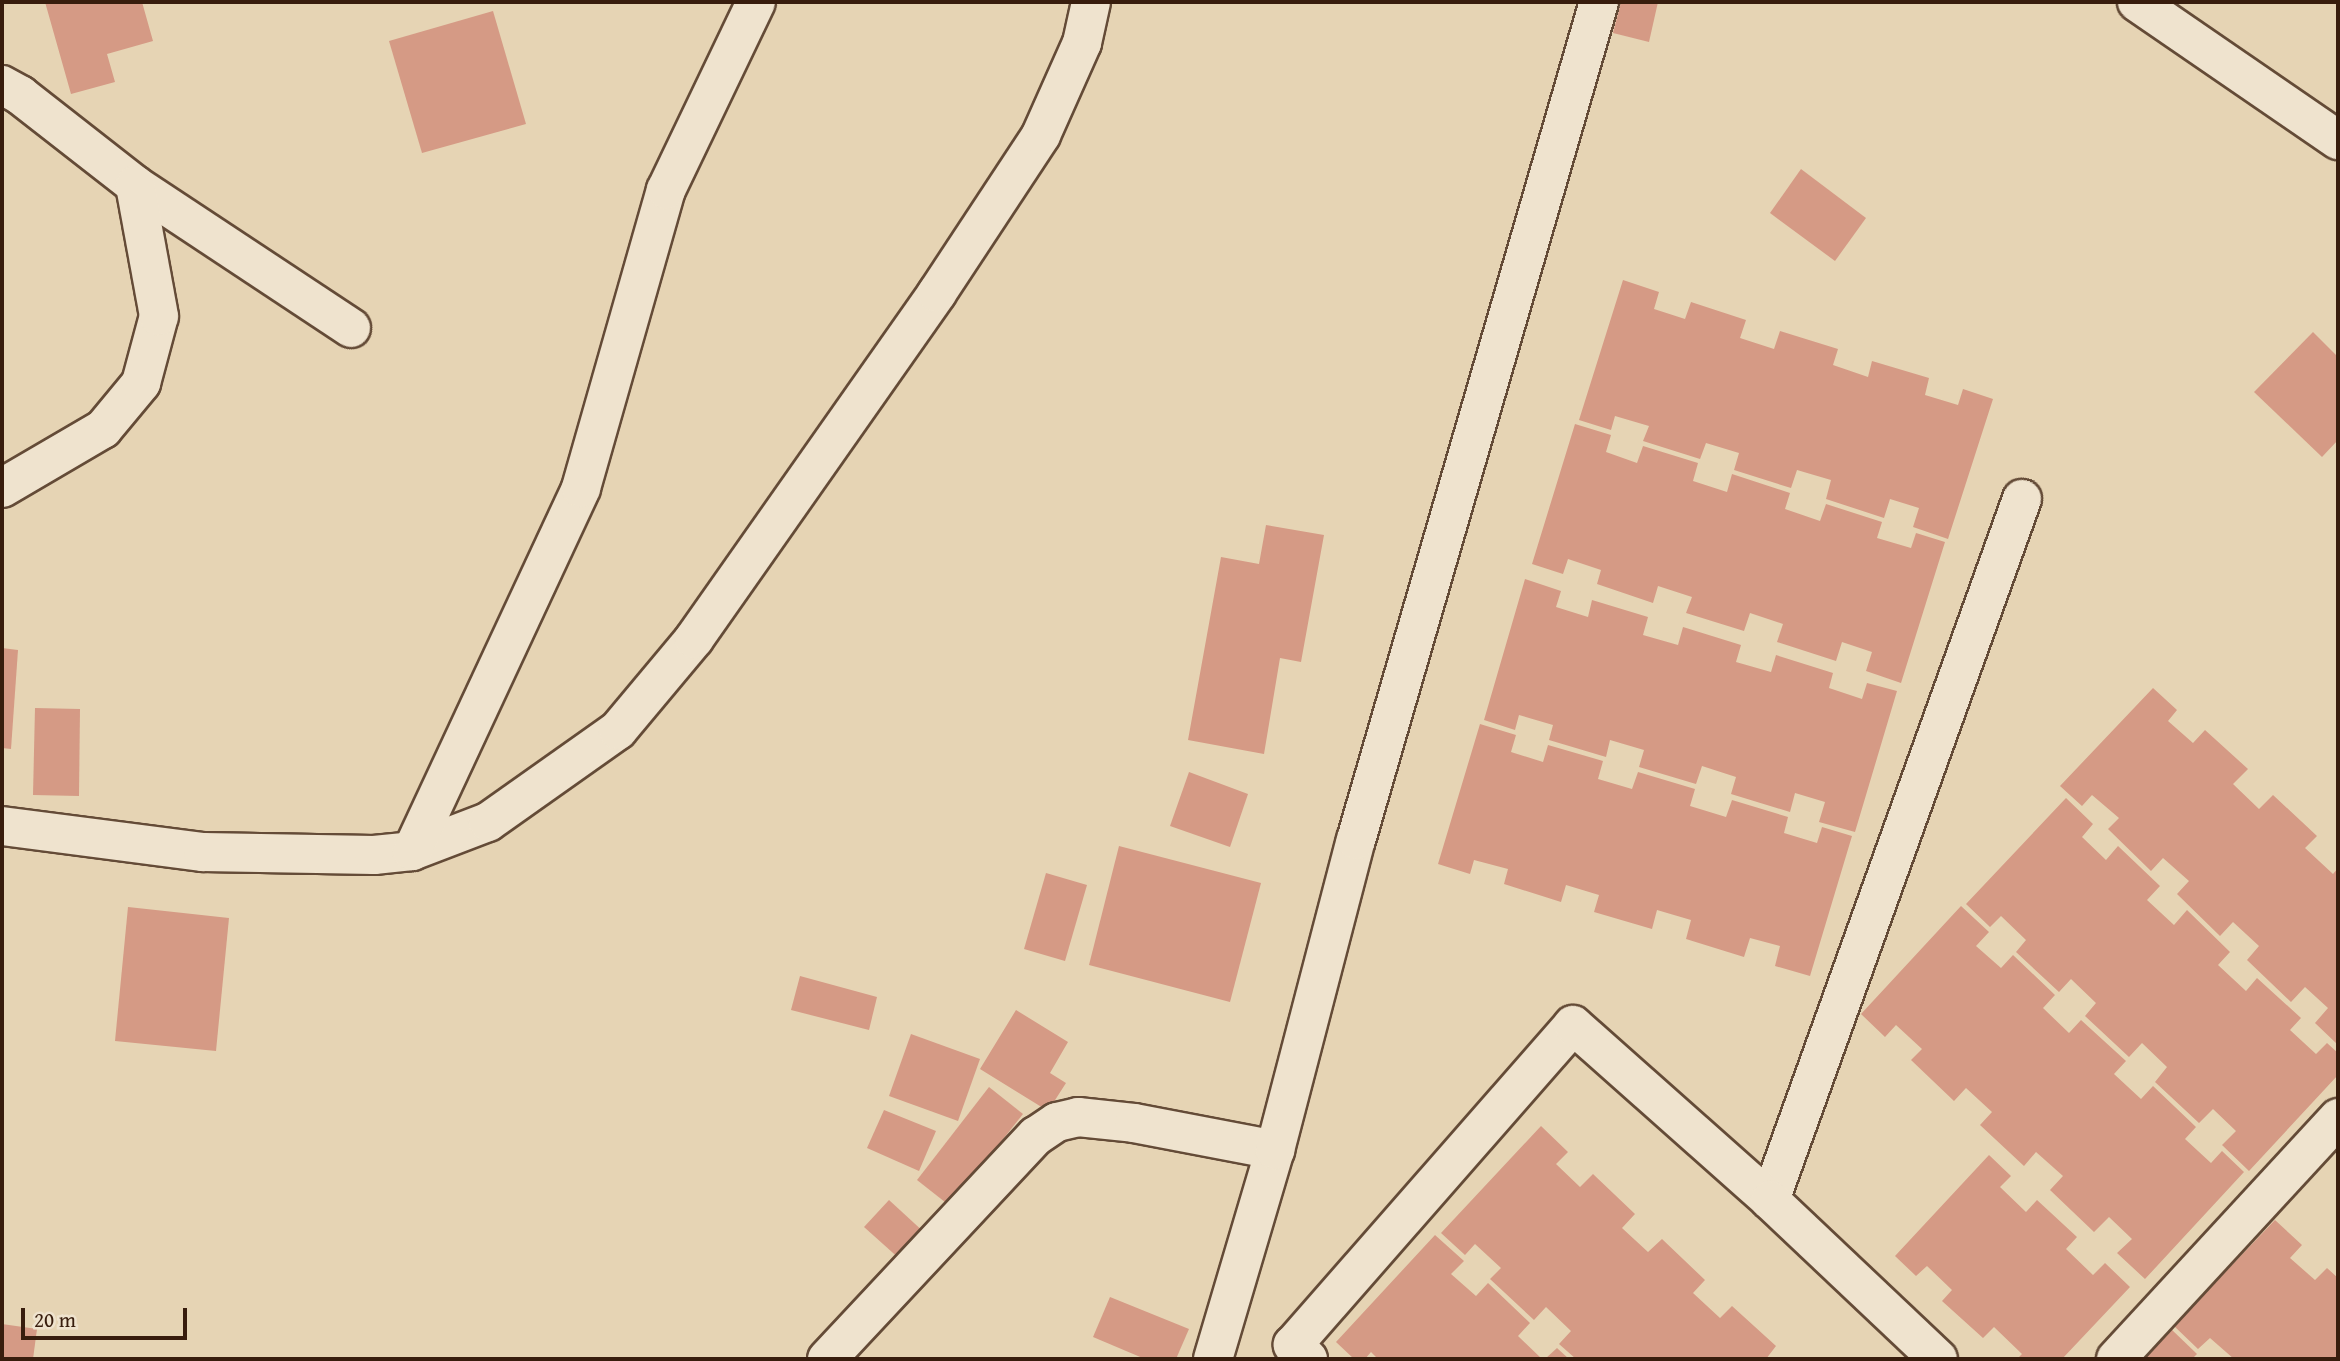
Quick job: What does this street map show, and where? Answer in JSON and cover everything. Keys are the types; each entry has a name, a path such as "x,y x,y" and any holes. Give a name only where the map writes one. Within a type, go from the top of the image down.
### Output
{"street":[{"path":"412,851 581,488 666,190 755,2"},
{"path":"2,826 203,852 374,855 412,851 488,822 618,730 694,639 937,293 1041,135 1082,43 1091,2"},
{"path":"1213,1359 1275,1150 1356,840 1599,2"},
{"path":"2137,2 2319,124 2338,140"},
{"path":"2,85 20,95 135,185 351,328"},
{"path":"2,488 103,429 141,383 159,316 135,185"},
{"path":"1770,1200 2022,499"},
{"path":"1308,1359 1293,1345 1573,1025 1770,1200 1938,1359"},
{"path":"827,1359 1036,1136 1057,1122 1078,1117 1134,1123 1275,1150"},
{"path":"2116,1359 2338,1118"}],"building":[{"path":"45,2 142,2 153,41 107,54 115,82 71,94"},
{"path":"1621,2 1658,2 1649,42 1613,33"},
{"path":"493,11 526,124 422,153 389,41"},
{"path":"1801,169 1866,218 1835,261 1770,213"},
{"path":"1623,280 1659,292 1654,309 1685,319 1691,302 1746,320 1740,338 1774,349 1780,331 1838,349 1833,365 1868,377 1872,361 1929,378 1925,395 1958,405 1963,389 1993,399 1948,539 1913,527 1919,508 1890,499 1884,518 1826,499 1831,480 1797,470 1791,488 1734,470 1739,453 1706,443 1700,459 1643,441 1649,426 1615,416 1611,430 1579,420"},
{"path":"2313,332 2338,357 2338,440 2322,457 2254,392"},
{"path":"1575,424 1611,435 1606,452 1637,463 1643,446 1698,463 1693,481 1727,492 1732,474 1790,493 1785,509 1820,521 1826,504 1882,522 1877,538 1911,548 1916,533 1945,542 1901,683 1866,671 1872,652 1842,642 1836,661 1777,642 1783,624 1750,613 1744,631 1686,613 1692,597 1658,586 1653,603 1597,584 1601,570 1568,559 1563,574 1532,564"},
{"path":"1266,525 1324,535 1301,662 1280,658 1264,754 1188,740 1221,557 1259,564"},
{"path":"1525,579 1561,591 1556,607 1588,617 1592,600 1648,617 1643,635 1678,645 1683,627 1741,645 1736,662 1771,672 1776,655 1833,673 1829,688 1862,699 1867,683 1897,691 1855,832 1819,822 1825,802 1795,793 1790,812 1731,794 1736,777 1702,766 1696,784 1639,767 1644,750 1610,740 1606,757 1549,740 1553,725 1519,715 1515,730 1484,720"},
{"path":"2,648 18,650 11,749 2,748"},
{"path":"2153,688 2177,710 2168,721 2193,743 2205,730 2248,769 2233,784 2259,809 2273,795 2317,836 2305,848 2333,874 2338,868 2337,1044 2315,1023 2328,1008 2305,987 2291,1002 2247,960 2259,946 2233,922 2220,936 2177,894 2189,881 2163,858 2151,871 2108,829 2119,818 2092,795 2082,806 2060,786"},
{"path":"35,708 80,709 79,796 33,795"},
{"path":"1480,724 1516,735 1511,752 1543,762 1548,745 1603,761 1598,779 1632,789 1638,772 1695,789 1690,806 1726,817 1732,800 1788,817 1784,833 1817,843 1822,827 1852,836 1810,976 1775,966 1780,946 1750,938 1744,957 1686,939 1691,920 1657,910 1652,929 1594,912 1599,895 1566,885 1561,902 1504,884 1508,869 1474,860 1470,874 1438,864"},
{"path":"1189,772 1248,794 1230,847 1170,826"},
{"path":"2066,798 2093,824 2082,837 2106,860 2118,846 2160,886 2147,900 2174,925 2187,910 2230,952 2218,965 2246,991 2257,978 2301,1018 2290,1030 2316,1054 2327,1043 2338,1053 2338,1075 2249,1171 2222,1145 2236,1131 2213,1109 2199,1123 2155,1082 2167,1067 2142,1043 2129,1057 2085,1016 2096,1003 2071,979 2059,992 2016,952 2026,940 2001,916 1990,927 1966,904"},
{"path":"1119,846 1261,883 1230,1002 1089,965"},
{"path":"1046,873 1087,885 1065,961 1024,949"},
{"path":"1961,906 1989,932 1976,946 2001,968 2013,955 2055,995 2043,1008 2069,1033 2081,1020 2126,1061 2114,1074 2141,1099 2153,1086 2196,1127 2185,1139 2211,1163 2222,1151 2244,1172 2145,1279 2117,1253 2132,1239 2109,1217 2094,1232 2050,1190 2063,1176 2036,1152 2024,1166 1980,1125 1992,1112 1966,1088 1954,1101 1911,1060 1922,1049 1896,1025 1885,1037 1861,1014"},
{"path":"128,907 229,918 216,1051 115,1041"},
{"path":"800,976 877,997 869,1030 791,1010"},
{"path":"1016,1010 1068,1042 1050,1073 1066,1083 1048,1111 980,1069"},
{"path":"911,1034 980,1059 958,1121 889,1096"},
{"path":"989,1087 1023,1114 950,1206 917,1180"},
{"path":"884,1110 936,1131 919,1171 867,1148"},
{"path":"1541,1126 1568,1152 1556,1164 1580,1187 1593,1174 1635,1214 1622,1228 1648,1252 1662,1239 1705,1280 1693,1293 1720,1318 1732,1306 1776,1346 1766,1359 1576,1359 1559,1344 1571,1331 1546,1307 1534,1320 1490,1279 1501,1268 1475,1244 1465,1255 1441,1233"},
{"path":"1989,1155 2011,1176 2000,1187 2026,1212 2037,1200 2077,1237 2066,1249 2093,1275 2105,1263 2130,1287 2062,1359 2017,1359 2022,1354 1994,1327 1983,1338 1942,1301 1952,1290 1927,1266 1916,1276 1895,1256"},
{"path":"889,1200 926,1234 902,1261 864,1227"},
{"path":"2275,1220 2302,1245 2290,1258 2315,1280 2327,1268 2338,1278 2338,1359 2234,1359 2210,1338 2198,1349 2174,1326"},
{"path":"1435,1235 1464,1261 1451,1274 1476,1296 1488,1283 1530,1323 1518,1336 1542,1359 1378,1359 1371,1352 1365,1359 1354,1359 1336,1342"},
{"path":"1110,1297 1189,1329 1176,1359 1145,1359 1093,1337"},
{"path":"2,1324 37,1329 33,1359 2,1359"},
{"path":"2170,1328 2197,1354 2192,1359 2141,1359"},
{"path":"1557,1348 1569,1359 1545,1359"}]}
